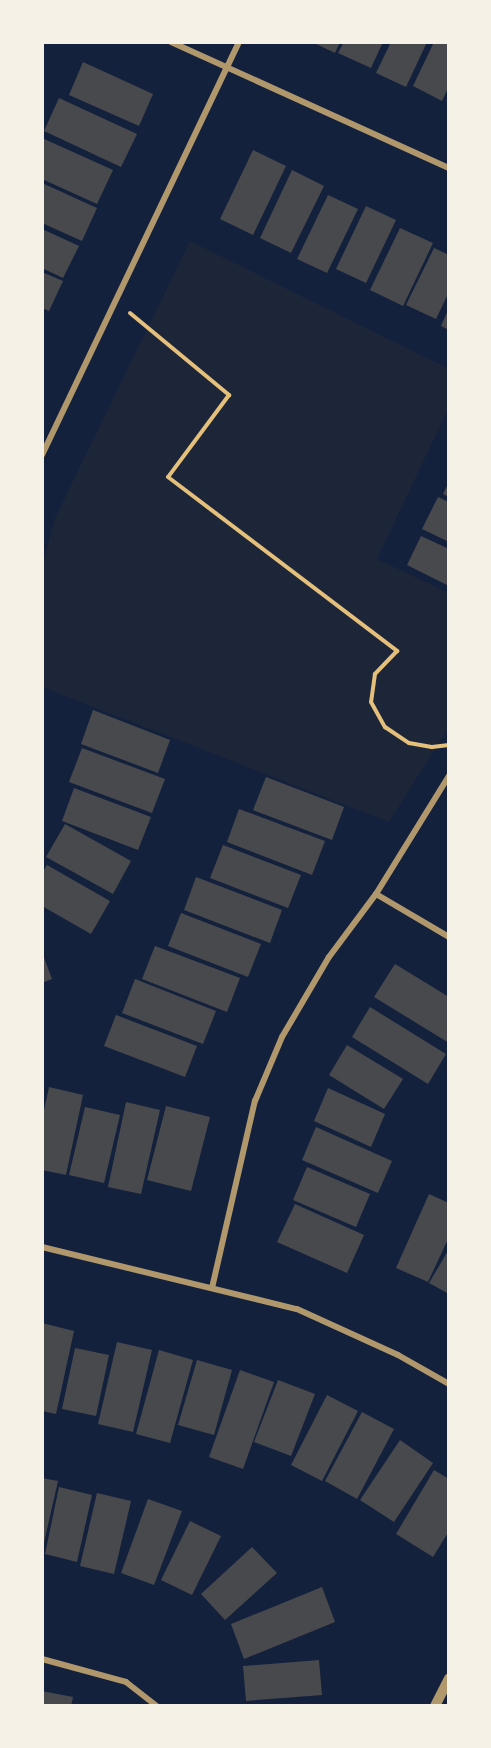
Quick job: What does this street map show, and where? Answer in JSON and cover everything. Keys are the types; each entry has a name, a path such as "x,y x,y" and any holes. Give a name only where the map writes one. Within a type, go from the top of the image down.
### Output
{"street":[{"path":"171,42 226,69 449,168"},
{"path":"42,455 239,42"},
{"path":"212,1288 255,1101 282,1037 329,957 376,894 449,776"},
{"path":"376,894 449,937"},
{"path":"42,1247 297,1309 398,1355 449,1384"},
{"path":"42,1659 126,1682 157,1706"},
{"path":"435,1706 449,1678"}],"path":[{"path":"115,301 229,395 168,477 397,651 375,674 371,702 385,727 409,743 432,747 449,745"}],"shaded area":[{"path":"190,241 449,369 449,407 377,559 449,593 449,727 389,822 42,687 42,568 55,518"}],"building":[{"path":"312,42 340,42 335,53"},
{"path":"344,42 383,42 371,68 338,53"},
{"path":"391,42 427,42 406,87 376,73"},
{"path":"434,42 449,42 449,86 442,101 413,86"},
{"path":"83,62 153,94 139,126 69,95"},
{"path":"59,98 137,134 121,167 44,131"},
{"path":"42,138 113,170 97,204 42,179"},
{"path":"253,150 286,166 253,235 220,219"},
{"path":"292,170 324,186 291,253 260,238"},
{"path":"42,183 97,208 82,241 42,223"},
{"path":"328,195 358,209 327,273 297,259"},
{"path":"366,206 396,220 366,283 336,269"},
{"path":"400,228 433,243 403,306 370,290"},
{"path":"42,229 79,246 63,278 42,268"},
{"path":"434,248 449,255 449,292 436,319 406,305"},
{"path":"42,272 63,281 49,311 42,308"},
{"path":"449,308 449,330 441,326"},
{"path":"449,482 449,497 443,494"},
{"path":"438,497 449,502 449,542 422,529"},
{"path":"421,536 449,549 449,586 407,565"},
{"path":"93,710 170,740 158,773 81,744"},
{"path":"82,748 165,779 152,813 69,782"},
{"path":"266,777 344,807 332,840 253,810"},
{"path":"74,788 151,817 138,850 62,821"},
{"path":"239,809 325,841 312,875 227,842"},
{"path":"65,824 131,861 113,894 46,857"},
{"path":"223,845 301,875 288,908 210,878"},
{"path":"47,865 110,901 91,934 42,906 42,873"},
{"path":"196,877 282,910 270,943 184,910"},
{"path":"181,913 261,944 248,977 168,946"},
{"path":"155,946 240,978 227,1012 142,979"},
{"path":"42,952 52,979 42,983"},
{"path":"395,964 449,997 449,1043 374,997"},
{"path":"135,979 216,1011 203,1044 122,1013"},
{"path":"370,1007 446,1054 428,1084 352,1037"},
{"path":"116,1015 197,1046 185,1077 104,1046"},
{"path":"347,1045 403,1079 384,1109 329,1075"},
{"path":"49,1087 83,1095 66,1175 42,1170 42,1119"},
{"path":"328,1088 385,1114 371,1147 314,1121"},
{"path":"126,1102 160,1110 141,1194 108,1187"},
{"path":"166,1106 210,1117 191,1191 147,1180"},
{"path":"85,1107 120,1115 104,1183 69,1175"},
{"path":"316,1127 392,1161 378,1193 302,1160"},
{"path":"307,1167 370,1194 356,1227 293,1200"},
{"path":"429,1194 449,1203 449,1237 428,1282 396,1268"},
{"path":"295,1204 364,1235 347,1273 277,1242"},
{"path":"449,1249 449,1294 429,1283"},
{"path":"42,1323 74,1331 56,1414 42,1411"},
{"path":"117,1342 152,1350 133,1432 98,1424"},
{"path":"75,1348 109,1355 96,1416 62,1409"},
{"path":"159,1350 193,1360 170,1443 136,1434"},
{"path":"197,1360 232,1370 214,1435 178,1425"},
{"path":"240,1370 274,1382 243,1469 209,1457"},
{"path":"278,1380 315,1394 291,1456 254,1442"},
{"path":"327,1395 358,1411 322,1481 291,1465"},
{"path":"362,1412 394,1429 357,1499 325,1481"},
{"path":"400,1440 433,1463 394,1522 360,1500"},
{"path":"434,1470 449,1479 449,1531 433,1557 396,1534"},
{"path":"42,1478 58,1481 43,1547 42,1547"},
{"path":"59,1487 92,1495 77,1562 45,1554"},
{"path":"97,1493 131,1501 114,1574 80,1566"},
{"path":"148,1499 182,1511 154,1585 121,1573"},
{"path":"190,1521 221,1536 192,1595 161,1580"},
{"path":"252,1547 277,1573 225,1620 201,1594"},
{"path":"322,1587 335,1622 244,1659 231,1624"},
{"path":"319,1660 322,1695 246,1701 243,1666"},
{"path":"42,1691 73,1697 71,1706 42,1706"}]}
